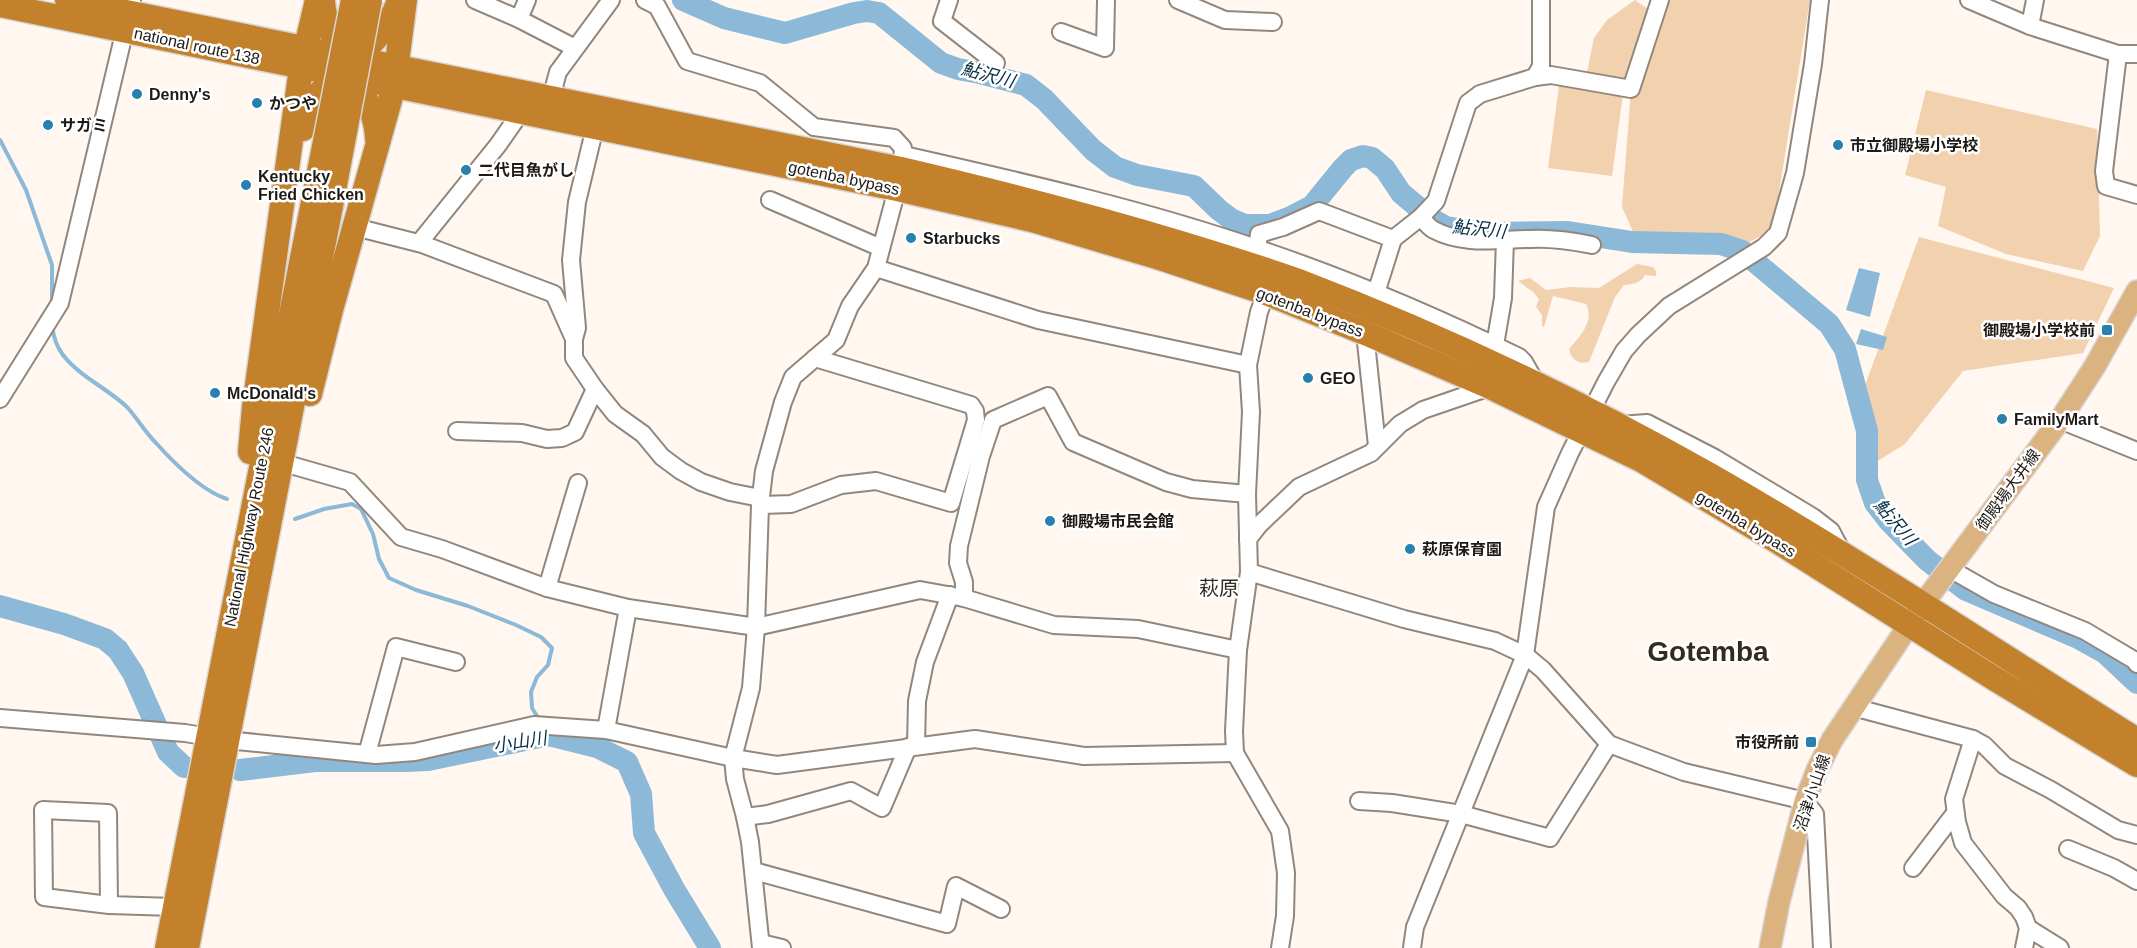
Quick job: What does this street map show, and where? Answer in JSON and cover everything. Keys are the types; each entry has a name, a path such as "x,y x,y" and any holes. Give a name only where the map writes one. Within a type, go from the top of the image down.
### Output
{"highway":[{"name":"national route 138","path":"67,0 336,64"},
{"path":"317,0 336,64 364,95 374,118 375,154"},
{"path":"278,233 336,64 322,0"},
{"name":"National Highway Route 246","path":"322,204 353,0"},
{"name":"National Highway Route 246","path":"187,948 217,738 322,204 370,0"},
{"path":"399,0 385,28 375,40 336,64 324,88 310,105 306,116 291,192 278,233 254,407 243,529 255,544 277,524 294,466 303,418 331,310 375,154 405,0"},
{"name":"national route 138","path":"0,5 128,15"},
{"path":"336,64 389,75"},
{"name":"gotenba bypass","path":"389,75 551,99 901,171 1025,198 1255,257 1305,284 1412,327 1537,385 1641,460 2137,740"},
{"name":"gotenba bypass","path":"389,75 521,112 595,128 901,171 1032,220 1160,258 1266,293 1490,387 1586,421 1619,425 1718,480 1843,556 1995,679 2137,765"},
{"name":"National Highway Route 246","path":"167,948 174,907 217,738"}],"main road":[{"name":"御殿場大井線","path":"1916,614 2060,420 2095,366 2137,292"},
{"name":"沼津小山線","path":"1770,948 1779,902 1805,801 1817,770 1832,740 1916,614"}],"street":[{"path":"475,0 519,19 575,48"},
{"path":"519,19 527,0"},
{"path":"551,99 558,72 611,0"},
{"path":"645,0 657,6 687,61 760,83 814,127 894,138 903,148 901,171 876,268 850,306 836,340 793,377 783,402 764,471 760,502 756,627 751,688 733,758 735,778 746,817 761,945 782,948"},
{"path":"949,0 942,21 996,63"},
{"path":"1061,32 1105,48 1106,0"},
{"path":"1178,0 1225,20 1273,22"},
{"path":"1535,77 1541,66 1541,0"},
{"path":"1376,292 1393,238 1421,217 1436,201 1468,103 1480,94 1535,77 1551,75 1631,89 1660,0"},
{"path":"1412,948 1415,927 1525,655 1546,507 1586,421 1624,351 1638,335 1669,306 1764,247 1778,233 1795,172 1813,64 1820,0"},
{"path":"1969,0 2030,26 2118,54 2137,54"},
{"path":"2030,26 2035,0"},
{"path":"0,399 60,303 128,15"},
{"path":"2118,54 2104,171 2106,186 2137,195"},
{"path":"419,243 498,145 521,112"},
{"path":"595,128 577,202 571,260 577,328 574,339 574,358 615,414 643,434 662,457 681,471 701,482 760,502 791,504 841,485 876,481 951,503 976,420 975,411 971,405 815,358"},
{"path":"770,200 881,248"},
{"path":"1393,238 1319,211 1283,227 1259,234 1255,257 1376,292 1495,345 1519,357 1537,385"},
{"path":"1421,217 1433,230 1456,238 1486,241 1561,240 1592,245"},
{"path":"355,227 419,243 554,294 574,339"},
{"path":"1495,345 1503,298 1505,240"},
{"path":"876,268 1038,320 1248,365"},
{"path":"1266,293 1259,312 1248,365 1251,412 1247,494 1249,572 1238,650 1233,731 1235,753 1280,831 1286,873 1285,916 1280,948"},
{"path":"1365,333 1377,446"},
{"path":"1248,539 1259,525 1299,487 1371,453 1400,424 1423,410 1490,387"},
{"path":"457,431 522,433 547,439 562,438 575,432 595,389"},
{"path":"746,817 768,814 851,791 882,808 912,747 917,701 926,662 964,582 958,563 959,546 981,456 993,420 1048,396 1073,442 1166,482 1192,489 1247,494"},
{"path":"2060,420 2137,451"},
{"path":"294,466 350,482 401,537 442,549 547,588 628,608 756,627 920,590 957,597 1054,625 1138,629 1238,650"},
{"path":"547,588 578,483"},
{"path":"1249,572 1404,619 1495,641 1525,655 1543,670 1609,744 1684,772 1805,801 1815,814 1822,948"},
{"path":"1944,576 2085,631 2136,658"},
{"path":"606,730 628,608"},
{"path":"366,754 396,647 456,662"},
{"path":"1853,707 1973,739 1984,745 2005,766 2118,830 2137,836"},
{"path":"0,718 157,731 366,754 415,752 534,725 606,730 733,758 777,765 975,739 1084,756 1235,753"},
{"path":"1973,739 1954,799 1955,813 1963,843 2004,896 2019,908 2028,928 2060,948"},
{"path":"1359,801 1392,803 1461,814 1550,838 1609,744"},
{"path":"109,905 108,813 43,810 44,897 109,905 174,907"},
{"path":"1913,868 1955,813"},
{"path":"2068,849 2114,868 2137,881"},
{"path":"754,871 947,924 956,886 1001,909"},
{"path":"2024,948 2028,928"}],"shaded area":[{"path":"1635,0 1648,9 1631,80 1587,72 1594,38 1607,20"},
{"path":"1669,0 1810,0 1773,229 1748,243 1634,234 1622,207 1631,89"},
{"path":"1559,86 1623,94 1612,176 1548,168"},
{"path":"1926,90 2097,129 2100,236 2083,271 2006,254 1938,226 1946,187 1905,175"},
{"path":"1919,237 2114,288 2083,353 1963,371 1905,444 1873,464 1863,391"},
{"path":"1637,264 1653,267 1656,276 1645,275 1639,282 1624,285 1615,297 1589,362 1585,363 1571,356 1569,349 1585,329 1589,317 1586,304 1553,296 1544,327 1542,326 1542,315 1536,307 1539,299 1518,281 1530,278 1546,290 1571,287 1599,288"}],"water":[{"path":"1859,268 1880,273 1870,317 1846,310"},
{"path":"1861,329 1887,337 1883,350 1856,344"}],"waterway":[{"name":"鮎沢川","path":"683,0 724,18 785,33 854,13 867,11 879,13 941,63 1026,85 1044,99 1093,150 1115,167 1137,175 1194,186 1219,210 1245,225 1270,225 1312,206 1351,160 1363,156 1372,158 1385,169 1401,193 1432,219 1446,227 1485,233 1568,232 1632,242 1721,244 1742,251 1829,324 1845,349 1867,431 1867,480 1875,503 1889,521 1927,560 1966,590 2078,638 2105,653 2137,683"},
{"path":"0,140 26,190 52,265 52,303"},
{"path":"52,325 59,348 70,363 127,407 152,439 189,475 208,490 227,499"},
{"path":"295,519 324,509 352,504 361,509 373,534 379,559 389,578 416,590 468,606 541,637 552,648 548,665 537,677 531,692 532,708 540,721"},
{"name":"小山川","path":"0,606 64,624 105,639 118,650 133,673 168,752 184,767"},
{"name":"小山川","path":"240,770 315,761 428,760 549,735 597,747 627,762 641,794 644,833 674,889 710,948"}],"place":[{"name":"Denny's","path":"137,94"},
{"name":"かつや","path":"257,103"},
{"name":"サガミ","path":"48,125"},
{"name":"市立御殿場小学校","path":"1838,145"},
{"name":"二代目魚がし","path":"466,170"},
{"name":"Kentucky Fried Chicken","path":"246,185"},
{"name":"Starbucks","path":"911,238"},
{"name":"御殿場小学校前","path":"2107,330"},
{"name":"GEO","path":"1308,378"},
{"name":"McDonald's","path":"215,393"},
{"name":"FamilyMart","path":"2002,419"},
{"name":"御殿場市民会館","path":"1050,521"},
{"name":"萩原保育園","path":"1410,549"},
{"name":"市役所前","path":"1811,742"}],"district":[{"name":"萩原","path":"1219,588"},
{"name":"Gotemba","path":"1708,651"}]}
